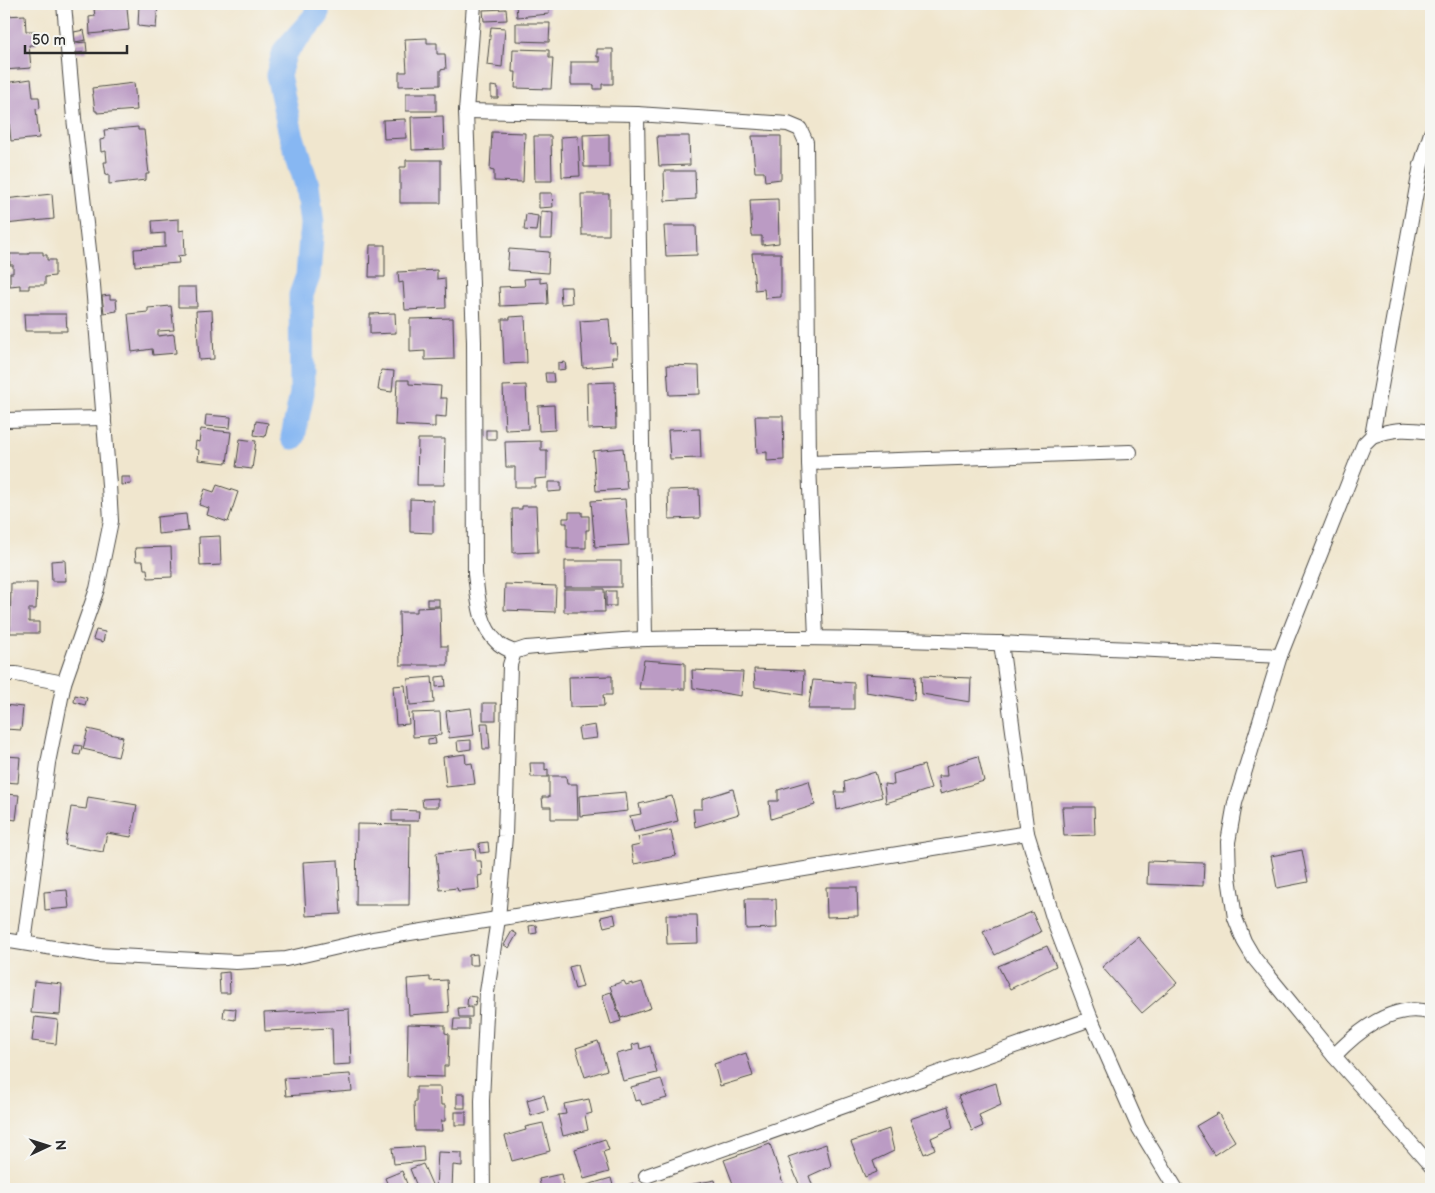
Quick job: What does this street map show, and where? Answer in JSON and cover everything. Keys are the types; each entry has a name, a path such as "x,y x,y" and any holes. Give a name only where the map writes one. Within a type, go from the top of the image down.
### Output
{"street":[{"path":"24,943 48,763 64,684 97,589 111,520 93,285 74,118 64,4"},
{"path":"474,4 466,110 474,342 475,574 478,598 486,631 498,644 514,652 526,648 645,639 816,638 1001,643 1280,656"},
{"path":"466,110 637,114 788,124 800,129 806,142 809,463 816,638"},
{"path":"637,114 645,639"},
{"path":"1372,436 1431,134"},
{"path":"4,420 104,418"},
{"path":"1431,432 1409,429 1389,430 1372,436 1364,444 1280,656 1235,803 1228,842 1229,877 1235,918 1244,941 1254,958 1334,1056 1431,1166"},
{"path":"809,463 1130,452"},
{"path":"1001,643 1027,832 1056,927 1091,1020 1139,1128 1176,1189"},
{"path":"483,1189 482,1101 487,992 498,919 505,836 510,665 514,652"},
{"path":"4,674 16,674 64,684"},
{"path":"4,940 96,955 236,962 286,958 373,940 1027,832"},
{"path":"1334,1056 1349,1040 1369,1025 1396,1013 1414,1010 1431,1013"},
{"path":"646,1176 1091,1020"}],"building":[{"path":"139,4 158,4 156,28 138,26"},
{"path":"516,4 548,4 549,14 517,17"},
{"path":"127,7 129,30 90,34 89,17 95,16 94,9"},
{"path":"506,9 507,20 484,21 483,10"},
{"path":"25,15 26,31 35,31 36,45 29,45 31,68 4,70 4,16"},
{"path":"516,23 550,23 549,42 516,41"},
{"path":"491,27 505,28 502,67 487,65"},
{"path":"84,30 86,40 75,42 74,32"},
{"path":"427,38 427,43 437,43 437,54 445,54 446,69 440,70 440,85 399,86 399,72 407,72 405,39"},
{"path":"86,42 87,52 76,53 75,43"},
{"path":"513,49 549,50 549,58 553,58 551,89 515,88 516,72 512,72"},
{"path":"597,49 613,49 613,84 602,84 602,89 594,89 594,85 571,85 571,62 600,62 600,57 597,57"},
{"path":"31,79 33,97 39,97 40,108 36,109 39,138 11,141 9,122 5,122 4,114 4,107 7,107 4,83"},
{"path":"134,83 137,110 97,113 95,111 92,88"},
{"path":"491,86 498,87 498,98 491,98"},
{"path":"406,93 436,93 436,111 406,111"},
{"path":"443,116 444,149 412,150 411,117"},
{"path":"405,119 406,138 384,139 383,120"},
{"path":"138,127 138,130 144,130 149,174 146,174 146,180 109,184 109,174 106,175 104,162 107,162 106,151 101,152 100,140 105,139 104,130"},
{"path":"492,132 525,133 523,182 494,181 494,171 490,170"},
{"path":"609,134 609,167 584,167 583,135"},
{"path":"534,136 551,136 552,181 535,181"},
{"path":"578,136 580,176 562,177 561,137"},
{"path":"657,136 689,136 690,165 659,166"},
{"path":"752,136 781,136 781,179 765,181 764,172 755,172"},
{"path":"406,160 441,160 441,203 400,203 400,167 406,167"},
{"path":"664,171 695,171 696,199 665,201"},
{"path":"539,193 552,193 553,207 539,208"},
{"path":"52,194 54,219 5,224 4,199"},
{"path":"581,194 609,194 609,235 582,235"},
{"path":"778,199 779,243 762,245 762,236 752,236 750,200"},
{"path":"541,211 553,212 552,239 540,239"},
{"path":"526,214 538,216 536,231 524,230"},
{"path":"179,219 179,231 184,230 185,255 178,256 179,263 135,266 134,249 165,247 165,233 153,234 152,221"},
{"path":"664,226 696,226 697,255 666,256"},
{"path":"370,245 385,245 385,277 369,277"},
{"path":"509,249 549,252 548,273 507,270"},
{"path":"29,252 43,252 43,255 47,255 47,260 55,260 55,276 45,277 45,285 29,285 29,289 20,289 20,285 10,286 10,273 13,273 13,265 10,265 10,254 29,254"},
{"path":"752,253 781,253 781,297 765,298 764,289 755,290"},
{"path":"437,270 437,279 445,278 446,308 405,310 403,282 399,283 398,272"},
{"path":"540,278 540,283 547,282 548,304 500,306 499,287 525,286 524,279"},
{"path":"178,287 196,287 197,307 178,307"},
{"path":"560,287 571,287 572,303 561,304"},
{"path":"110,295 110,299 116,299 117,311 104,313 102,296"},
{"path":"171,306 174,330 158,331 158,336 174,334 176,353 153,355 152,349 132,352 128,314 148,312 148,308"},
{"path":"212,310 214,359 199,360 196,311"},
{"path":"395,313 396,333 370,334 370,314"},
{"path":"24,314 66,314 67,331 25,331"},
{"path":"525,316 527,363 504,364 502,319"},
{"path":"453,318 454,359 425,360 425,351 410,352 410,319"},
{"path":"609,319 611,344 616,343 617,357 612,357 613,365 583,368 580,321"},
{"path":"565,362 566,369 558,370 558,363"},
{"path":"667,365 699,366 700,394 669,395"},
{"path":"381,370 394,371 392,392 378,390"},
{"path":"545,373 553,373 554,382 546,382"},
{"path":"397,380 409,380 409,384 441,386 440,398 447,398 446,417 435,416 435,427 395,425"},
{"path":"615,382 616,428 588,429 587,383"},
{"path":"526,385 528,429 505,430 503,386"},
{"path":"554,405 555,430 539,431 538,406"},
{"path":"206,415 231,417 230,428 205,426"},
{"path":"755,416 783,416 784,460 767,461 767,452 757,453"},
{"path":"256,421 268,423 265,437 254,435"},
{"path":"201,429 231,432 227,463 198,460 199,450 195,449 196,441 199,442"},
{"path":"700,429 701,458 670,459 668,430"},
{"path":"486,430 496,430 496,439 486,439"},
{"path":"240,439 256,441 252,469 236,467"},
{"path":"418,439 445,439 444,485 417,485"},
{"path":"541,441 541,450 547,450 547,478 535,479 535,487 515,487 515,467 506,467 505,442"},
{"path":"623,448 627,489 596,491 593,451"},
{"path":"121,477 130,477 131,484 121,485"},
{"path":"548,482 561,482 561,491 548,492"},
{"path":"217,485 238,492 228,522 207,515 209,508 199,505 205,489 214,492"},
{"path":"699,489 700,518 669,519 668,490"},
{"path":"410,499 433,500 433,533 410,532"},
{"path":"625,499 629,545 595,547 591,501"},
{"path":"522,506 536,506 538,552 513,553 512,509 522,509"},
{"path":"569,512 582,512 582,516 589,516 589,530 586,530 586,548 567,548 567,523 563,523 563,518 569,518"},
{"path":"186,514 188,531 158,534 157,517"},
{"path":"220,536 221,565 200,566 199,537"},
{"path":"171,547 172,577 148,578 147,569 144,569 143,561 136,561 135,548"},
{"path":"65,560 66,581 52,581 51,561"},
{"path":"565,561 621,561 621,587 565,587"},
{"path":"11,583 37,583 36,609 29,609 29,622 39,622 39,633 10,633"},
{"path":"505,584 556,586 555,612 504,610"},
{"path":"564,589 604,589 605,612 564,612"},
{"path":"606,591 616,591 616,606 606,606"},
{"path":"427,599 439,599 439,606 427,606"},
{"path":"440,607 441,646 448,646 448,665 400,665 399,612 417,612 417,608"},
{"path":"96,630 105,632 103,642 93,639"},
{"path":"644,660 685,663 685,689 639,689"},
{"path":"754,669 804,671 803,695 755,687"},
{"path":"692,670 743,672 741,696 693,688"},
{"path":"865,674 915,677 914,700 866,692"},
{"path":"445,676 446,686 436,687 436,677"},
{"path":"612,676 612,695 603,695 604,706 570,707 569,677"},
{"path":"921,676 971,678 970,702 922,694"},
{"path":"432,677 434,703 410,705 408,679"},
{"path":"813,680 854,683 854,709 808,709"},
{"path":"405,685 409,724 396,725 393,686"},
{"path":"75,695 87,698 85,705 74,702"},
{"path":"483,703 496,703 496,720 483,720"},
{"path":"4,705 23,707 21,730 4,729"},
{"path":"471,708 474,735 449,738 446,711"},
{"path":"440,712 441,735 413,737 412,713"},
{"path":"481,723 488,723 490,749 483,749"},
{"path":"595,725 597,738 580,740 578,728"},
{"path":"88,729 123,737 118,757 83,749"},
{"path":"435,738 436,744 428,745 428,739"},
{"path":"471,740 471,749 458,751 457,741"},
{"path":"75,745 82,746 80,755 73,754"},
{"path":"465,754 466,764 472,763 475,784 446,787 443,757"},
{"path":"6,756 20,757 18,783 4,782 4,761 6,761"},
{"path":"978,756 984,781 940,794 938,776 947,776 946,766"},
{"path":"530,763 545,763 545,770 548,769 548,777 531,777"},
{"path":"924,765 931,789 886,803 884,784 894,785 893,774"},
{"path":"875,772 882,797 837,810 835,792 845,792 844,782"},
{"path":"549,776 566,776 567,784 577,784 578,819 551,819 551,807 543,807 542,797 549,797"},
{"path":"809,781 815,805 771,819 769,801 778,801 778,790"},
{"path":"733,789 739,814 695,827 693,809 702,809 702,799"},
{"path":"626,792 628,811 580,816 579,796"},
{"path":"4,794 19,795 16,820 4,818"},
{"path":"672,796 678,821 634,832 630,816 641,814 639,804"},
{"path":"88,797 137,805 131,837 107,833 103,852 65,845 71,807 86,809"},
{"path":"438,798 438,807 423,807 422,799"},
{"path":"1062,807 1094,807 1095,835 1064,836"},
{"path":"392,810 419,811 418,821 392,821"},
{"path":"357,824 410,825 409,905 356,905"},
{"path":"671,830 676,856 634,864 631,847 640,845 638,837"},
{"path":"488,842 489,852 480,853 479,843"},
{"path":"475,849 476,861 481,861 482,875 478,876 479,889 458,891 457,888 440,890 436,853"},
{"path":"1302,850 1308,882 1277,888 1271,856"},
{"path":"338,860 341,914 306,916 303,862"},
{"path":"1148,861 1204,863 1203,886 1147,884"},
{"path":"826,887 857,887 858,916 827,917"},
{"path":"67,890 69,908 45,910 44,892"},
{"path":"745,899 776,899 777,928 746,929"},
{"path":"1032,912 1041,932 995,955 983,932"},
{"path":"614,914 616,924 604,927 601,917"},
{"path":"666,915 697,915 698,943 667,944"},
{"path":"536,925 537,933 530,934 529,926"},
{"path":"512,931 517,934 509,948 504,945"},
{"path":"1138,937 1177,983 1142,1013 1102,967"},
{"path":"1047,946 1056,966 1010,989 998,966"},
{"path":"477,954 478,965 469,965 469,955"},
{"path":"577,965 583,987 575,989 569,967"},
{"path":"229,972 230,993 220,993 219,973"},
{"path":"430,977 430,981 447,980 449,1012 409,1015 407,979"},
{"path":"34,981 62,984 60,1015 31,1013"},
{"path":"624,981 626,985 642,982 651,1008 621,1018 610,986"},
{"path":"611,992 621,1021 611,1024 602,995"},
{"path":"468,996 476,997 475,1006 467,1005"},
{"path":"472,1007 472,1017 459,1017 458,1008"},
{"path":"224,1008 236,1009 235,1020 223,1018"},
{"path":"349,1009 351,1064 333,1065 332,1028 265,1031 264,1013"},
{"path":"35,1017 58,1020 56,1044 32,1041"},
{"path":"454,1019 469,1019 469,1030 453,1030"},
{"path":"408,1024 445,1025 445,1033 449,1034 448,1066 444,1066 444,1077 407,1076"},
{"path":"598,1041 607,1070 585,1077 576,1048"},
{"path":"639,1043 640,1049 650,1046 657,1073 623,1081 616,1054 633,1050 632,1045"},
{"path":"746,1053 753,1076 720,1086 714,1064"},
{"path":"350,1074 352,1091 286,1096 284,1078"},
{"path":"661,1079 667,1098 642,1105 640,1100 635,1101 631,1087"},
{"path":"996,1083 1001,1105 979,1115 983,1126 972,1131 958,1096"},
{"path":"416,1087 440,1087 441,1105 445,1105 445,1121 441,1121 442,1131 415,1131 414,1102 416,1102"},
{"path":"457,1094 465,1094 465,1108 457,1108"},
{"path":"544,1095 548,1111 531,1116 527,1100"},
{"path":"589,1099 592,1113 585,1115 588,1130 563,1136 558,1115 566,1114 564,1104"},
{"path":"948,1106 953,1128 931,1138 935,1149 924,1154 910,1119"},
{"path":"455,1112 466,1112 466,1125 455,1125"},
{"path":"1218,1113 1235,1141 1214,1155 1196,1126"},
{"path":"543,1123 550,1151 512,1161 505,1136 526,1130 525,1127"},
{"path":"889,1129 894,1151 873,1161 877,1172 865,1177 851,1142"},
{"path":"605,1139 609,1150 603,1152 609,1172 584,1179 575,1149"},
{"path":"770,1144 785,1189 735,1189 724,1160"},
{"path":"826,1144 831,1166 809,1176 813,1187 801,1189 788,1157"},
{"path":"423,1146 424,1161 394,1164 392,1148"},
{"path":"438,1152 462,1153 462,1166 453,1165 452,1189 436,1189"},
{"path":"423,1164 434,1189 418,1189 410,1169"},
{"path":"402,1171 409,1189 381,1189 380,1186 387,1183 385,1178"},
{"path":"561,1174 564,1189 541,1189 539,1179"},
{"path":"611,1178 614,1189 588,1189 587,1185"},
{"path":"715,1180 717,1189 689,1189 688,1185"},
{"path":"633,1183 635,1189 621,1189 620,1187"}],"waterway":[{"path":"293,437 302,393 301,295 308,276 312,224 307,185 291,134 278,75 285,51 317,15 317,4"}]}
